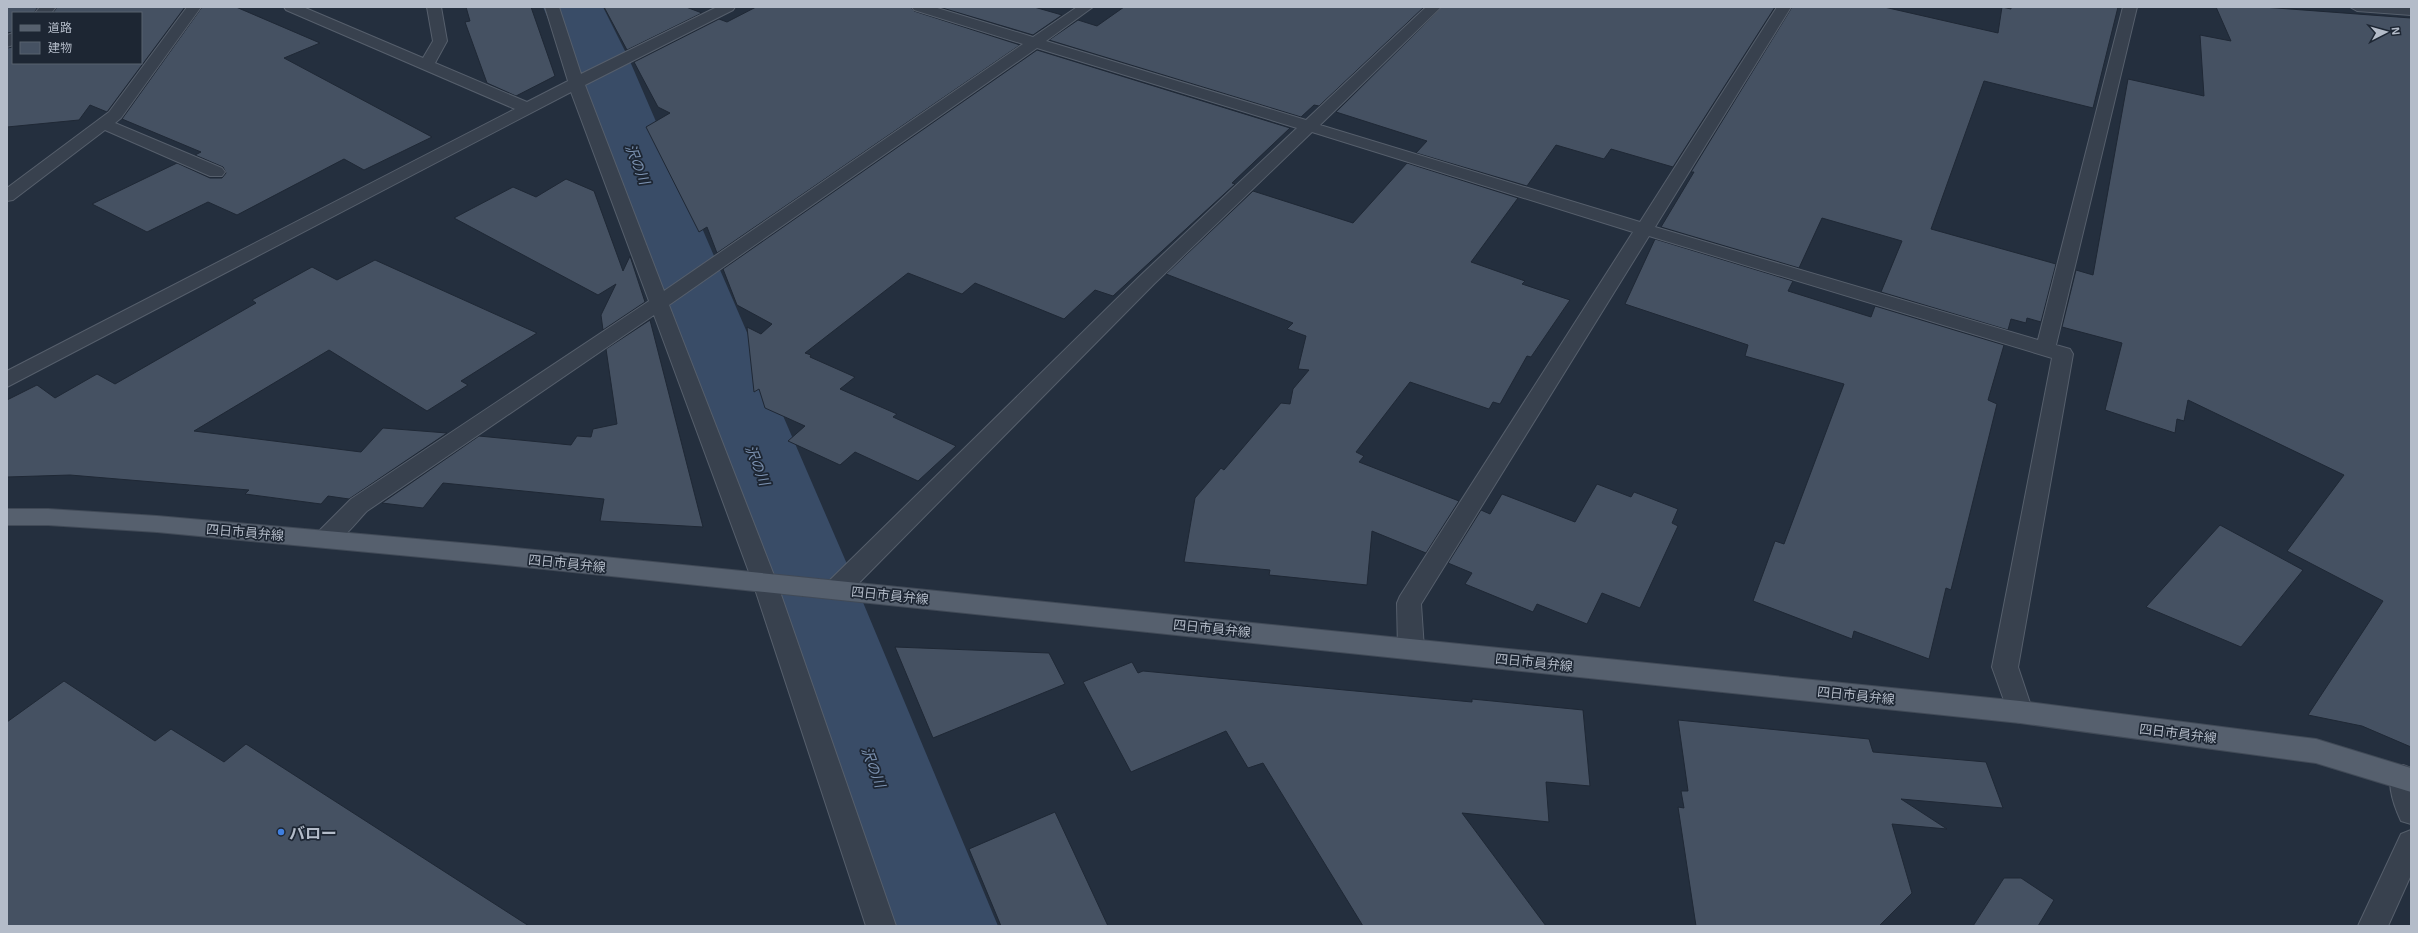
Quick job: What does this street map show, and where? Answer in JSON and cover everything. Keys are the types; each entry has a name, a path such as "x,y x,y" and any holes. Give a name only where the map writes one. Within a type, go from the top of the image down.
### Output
{"main road":[{"name":"四日市員弁線","path":"7,517 48,517 157,524 325,539 836,589 2020,712 2316,751 2407,778"}],"street":[{"path":"7,196 115,115 194,7"},
{"path":"291,7 529,109"},
{"path":"426,65 440,41 434,7"},
{"path":"552,7 578,82 663,299 769,583 881,926"},
{"path":"7,380 529,109 578,82 728,7"},
{"path":"919,7 1307,127 2045,350 2063,354 2005,666 2020,712"},
{"path":"325,539 359,505 705,272 1086,7"},
{"path":"836,589 1142,286 1434,7"},
{"path":"1411,649 1409,603 1784,7"},
{"path":"2045,350 2130,7"},
{"path":"2356,7 2411,11"},
{"path":"104,124 216,172"},
{"path":"2407,778 2411,812"},
{"path":"2373,926 2411,843"}],"building":[{"path":"7,7 38,7 35,12 12,12 12,32 7,33"},
{"path":"57,7 185,7 107,112 90,105 79,120 7,127 7,48 12,47 12,64 142,64 142,12 54,12"},
{"path":"202,7 236,7 320,43 284,58 432,137 364,170 344,159 237,215 208,202 147,232 92,204 177,163 210,178 222,178 226,173 223,167 195,155 201,152 122,119"},
{"path":"466,7 531,7 555,76 516,96 487,83 465,22 470,21"},
{"path":"604,7 686,7 702,13 627,50"},
{"path":"756,7 911,7 914,11 1020,45 717,253 707,227 699,232 646,127 670,113 658,107 634,62 719,19 727,22"},
{"path":"939,7 1034,7 1062,15 1033,35"},
{"path":"1124,7 1424,7 1319,106 1314,105 1301,117 1049,40 1078,20 1097,26"},
{"path":"1442,7 1775,7 1673,167 1611,149 1604,159 1556,145 1527,186 1416,153 1427,141 1336,112"},
{"path":"1792,7 1884,7 1998,33 2002,7 2011,9 2011,7 2118,7 2093,108 1984,81 1931,229 2056,264 2041,322 2027,318 2026,323 2011,319 2008,330 1881,292 1902,241 1822,218 1799,268 1661,227 1694,172 1691,172"},
{"path":"2216,7 2263,7 2411,18 2411,747 2362,726 2308,715 2383,601 2287,551 2344,475 2188,400 2184,421 2177,419 2175,433 2105,410 2122,343 2062,327 2076,270 2093,275 2128,79 2204,96 2200,35 2231,41"},
{"path":"1037,50 1290,128 1232,183 1235,184 1113,296 1095,290 1064,319 975,283 962,294 908,273 805,353 811,355 810,357 855,377 840,389 897,414 893,417 956,446 918,481 855,452 840,465 788,441 805,426 765,408 759,389 754,392 747,327 761,334 772,324 737,305 723,269"},
{"path":"1407,163 1518,198 1471,262 1525,281 1522,284 1570,300 1531,357 1527,356 1500,404 1493,402 1489,409 1410,382 1356,452 1364,456 1359,462 1459,501 1426,553 1372,531 1367,585 1269,575 1270,570 1184,562 1195,498 1221,468 1224,470 1281,403 1290,404 1293,389 1309,370 1298,369 1306,336 1287,329 1293,323 1166,274 1253,191 1353,223"},
{"path":"566,179 594,191 623,271 630,256 645,302 603,330 601,315 616,284 598,295 454,218 513,187 536,197"},
{"path":"1655,239 1793,281 1788,291 1871,317 1875,306 2004,345 1988,400 1997,404 1951,590 1946,588 1929,659 1854,631 1852,639 1753,601 1775,541 1784,544 1844,384 1745,356 1748,345 1625,304"},
{"path":"375,260 537,333 461,381 468,385 427,411 329,350 194,431 361,452 383,428 447,433 349,499 328,496 321,504 245,494 249,490 70,475 7,477 7,400 37,385 55,398 97,374 115,384 256,303 252,300 312,267 337,280"},
{"path":"650,320 703,527 600,521 604,499 443,483 423,508 382,503 479,436 571,445 577,436 591,437 593,429 617,424 606,349"},
{"path":"1597,484 1631,497 1634,492 1678,509 1672,523 1678,526 1640,608 1602,593 1587,624 1537,604 1533,612 1465,584 1472,573 1448,563 1481,510 1490,514 1502,494 1575,522"},
{"path":"2220,525 2303,570 2241,647 2146,607"},
{"path":"895,647 1049,653 1065,684 933,738"},
{"path":"1132,662 1138,673 1143,671 1472,702 1472,699 1583,710 1590,786 1546,782 1549,822 1462,813 1546,926 1363,926 1263,763 1248,768 1226,731 1131,772 1083,682"},
{"path":"64,681 155,741 171,729 224,762 246,744 529,926 7,926 7,722"},
{"path":"1678,720 1869,739 1873,752 1986,762 2003,808 1901,799 1947,829 1892,824 1912,893 1879,926 1696,926 1678,807 1684,808 1681,791 1688,791"},
{"path":"1055,812 1108,926 1001,926 969,849"},
{"path":"2004,878 2021,878 2054,900 2038,926 1973,926"}],"waterway":[{"name":"沢の川","path":"573,7 597,59 797,564 935,926"}],"place":[{"name":"バロー","path":"281,832"}]}
